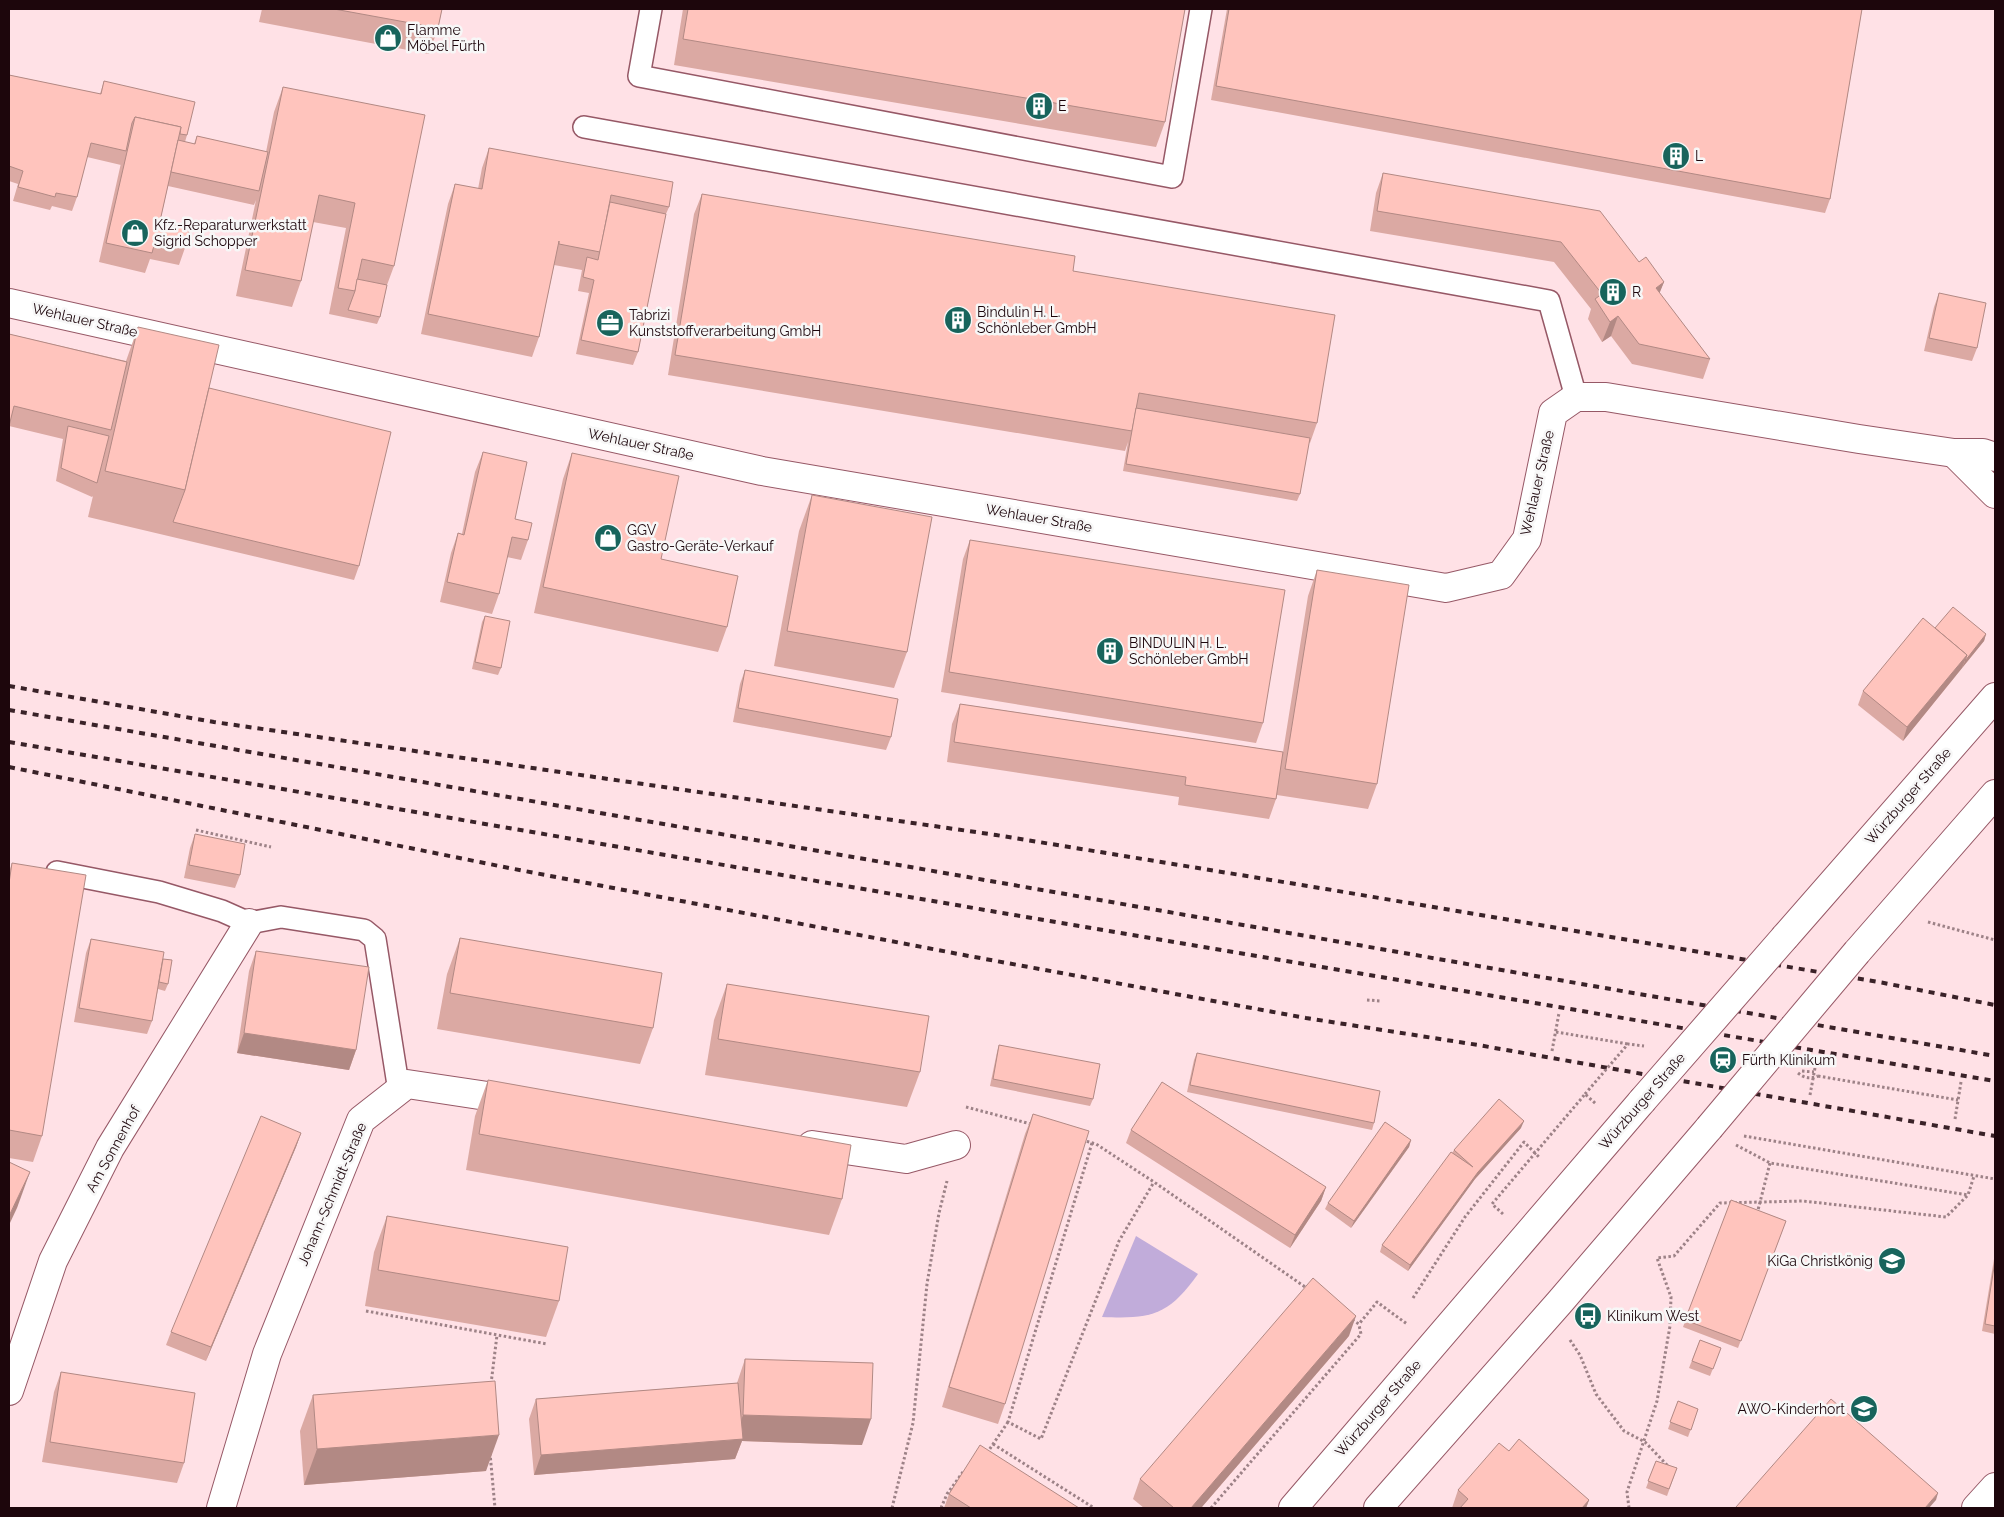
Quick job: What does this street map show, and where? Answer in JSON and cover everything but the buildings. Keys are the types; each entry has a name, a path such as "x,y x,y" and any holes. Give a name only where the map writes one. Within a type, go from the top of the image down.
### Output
{"street":[{"name":"Wehlauer Straße","path":"9,303 762,471 1446,588 1501,575 1527,539 1553,413 1576,397"},
{"path":"1576,397 1606,397 1860,439 1954,453 1983,453 1995,457"},
{"path":"1954,453 1995,494"},
{"name":"Würzburger Straße","path":"1293,1508 1558,1197 1995,697"},
{"path":"1378,1508 1559,1303 1857,952 1995,794"},
{"name":"Am Sonnenhof","path":"9,1391 53,1261 110,1148 249,923"},
{"name":"Johann-Schmidt-Straße","path":"220,1508 267,1354 361,1120 407,1084 544,1105"},
{"path":"788,1141 906,1159 956,1145"},
{"path":"1976,1508 1995,1487"}],"lane":[{"path":"651,9 639,76 1172,177 1201,9"},
{"path":"584,126 1548,301 1576,397"},
{"path":"37,868 159,892 222,911 249,923 281,917 364,930 375,939 399,1091"}],"path":[{"path":"196,830 271,847"},
{"path":"1928,922 1995,940"},
{"path":"1367,1000 1381,1001"},
{"path":"1552,1050 1560,1013"},
{"path":"1556,1032 1650,1047"},
{"path":"1502,1214 1492,1204 1628,1044"},
{"path":"1810,1094 1817,1057"},
{"path":"1807,1071 1814,1072"},
{"path":"1792,1072 1811,1078 1818,1076 1958,1100"},
{"path":"1955,1119 1961,1082"},
{"path":"1586,1094 1599,1106"},
{"path":"966,1107 1035,1126"},
{"path":"1737,1135 1995,1179"},
{"path":"1073,1137 1092,1143 1154,1182 1309,1290"},
{"path":"1413,1298 1465,1217 1524,1142 1540,1157"},
{"path":"980,1456 987,1453 1008,1422 1092,1143"},
{"path":"892,1508 913,1423 927,1284 939,1213 956,1145"},
{"path":"1739,1148 1770,1163 1968,1195"},
{"path":"1756,1217 1770,1163"},
{"path":"1629,1508 1627,1492 1657,1401 1670,1326 1671,1297 1657,1258 1674,1256 1720,1203 1803,1201 1946,1217 1968,1195 1974,1176"},
{"path":"1008,1422 1041,1439 1120,1240 1154,1182"},
{"path":"1359,1324 1377,1302 1400,1318"},
{"path":"366,1311 547,1344"},
{"path":"1211,1508 1361,1334 1359,1324 1348,1317"},
{"path":"491,1385 497,1335"},
{"path":"1569,1339 1580,1355 1596,1394 1624,1431 1645,1442 1667,1465 1664,1471"},
{"path":"993,1444 1094,1508"},
{"path":"490,1452 495,1508"},
{"path":"941,1508 947,1494 967,1467"}],"shaded area":[{"path":"1136,1236 1198,1274 1177,1299 1157,1312 1133,1317 1102,1317"}],"railway":[{"path":"9,686 214,722 996,835 1884,983 1995,1005"},
{"path":"9,710 1995,1056"},
{"path":"9,742 1995,1081"},
{"path":"9,767 514,869 969,956 1306,1018 1478,1045 1995,1136"}],"place":[{"name":"Flamme Möbel Fürth","path":"388,38"},
{"name":"E","path":"1039,106"},
{"name":"L","path":"1676,156"},
{"name":"Kfz.-Reparaturwerkstatt Sigrid Schopper","path":"135,233"},
{"name":"R","path":"1613,292"},
{"name":"Bindulin H. L. Schönleber GmbH","path":"958,320"},
{"name":"Tabrizi Kunststoffverarbeitung GmbH","path":"610,323"},
{"name":"GGV Gastro-Geräte-Verkauf","path":"608,538"},
{"name":"BINDULIN H. L. Schönleber GmbH","path":"1110,651"},
{"name":"Fürth Klinikum","path":"1723,1060"},
{"name":"KiGa Christkönig","path":"1892,1261"},
{"name":"Klinikum West","path":"1588,1316"},
{"name":"AWO-Kinderhort","path":"1864,1409"}]}
